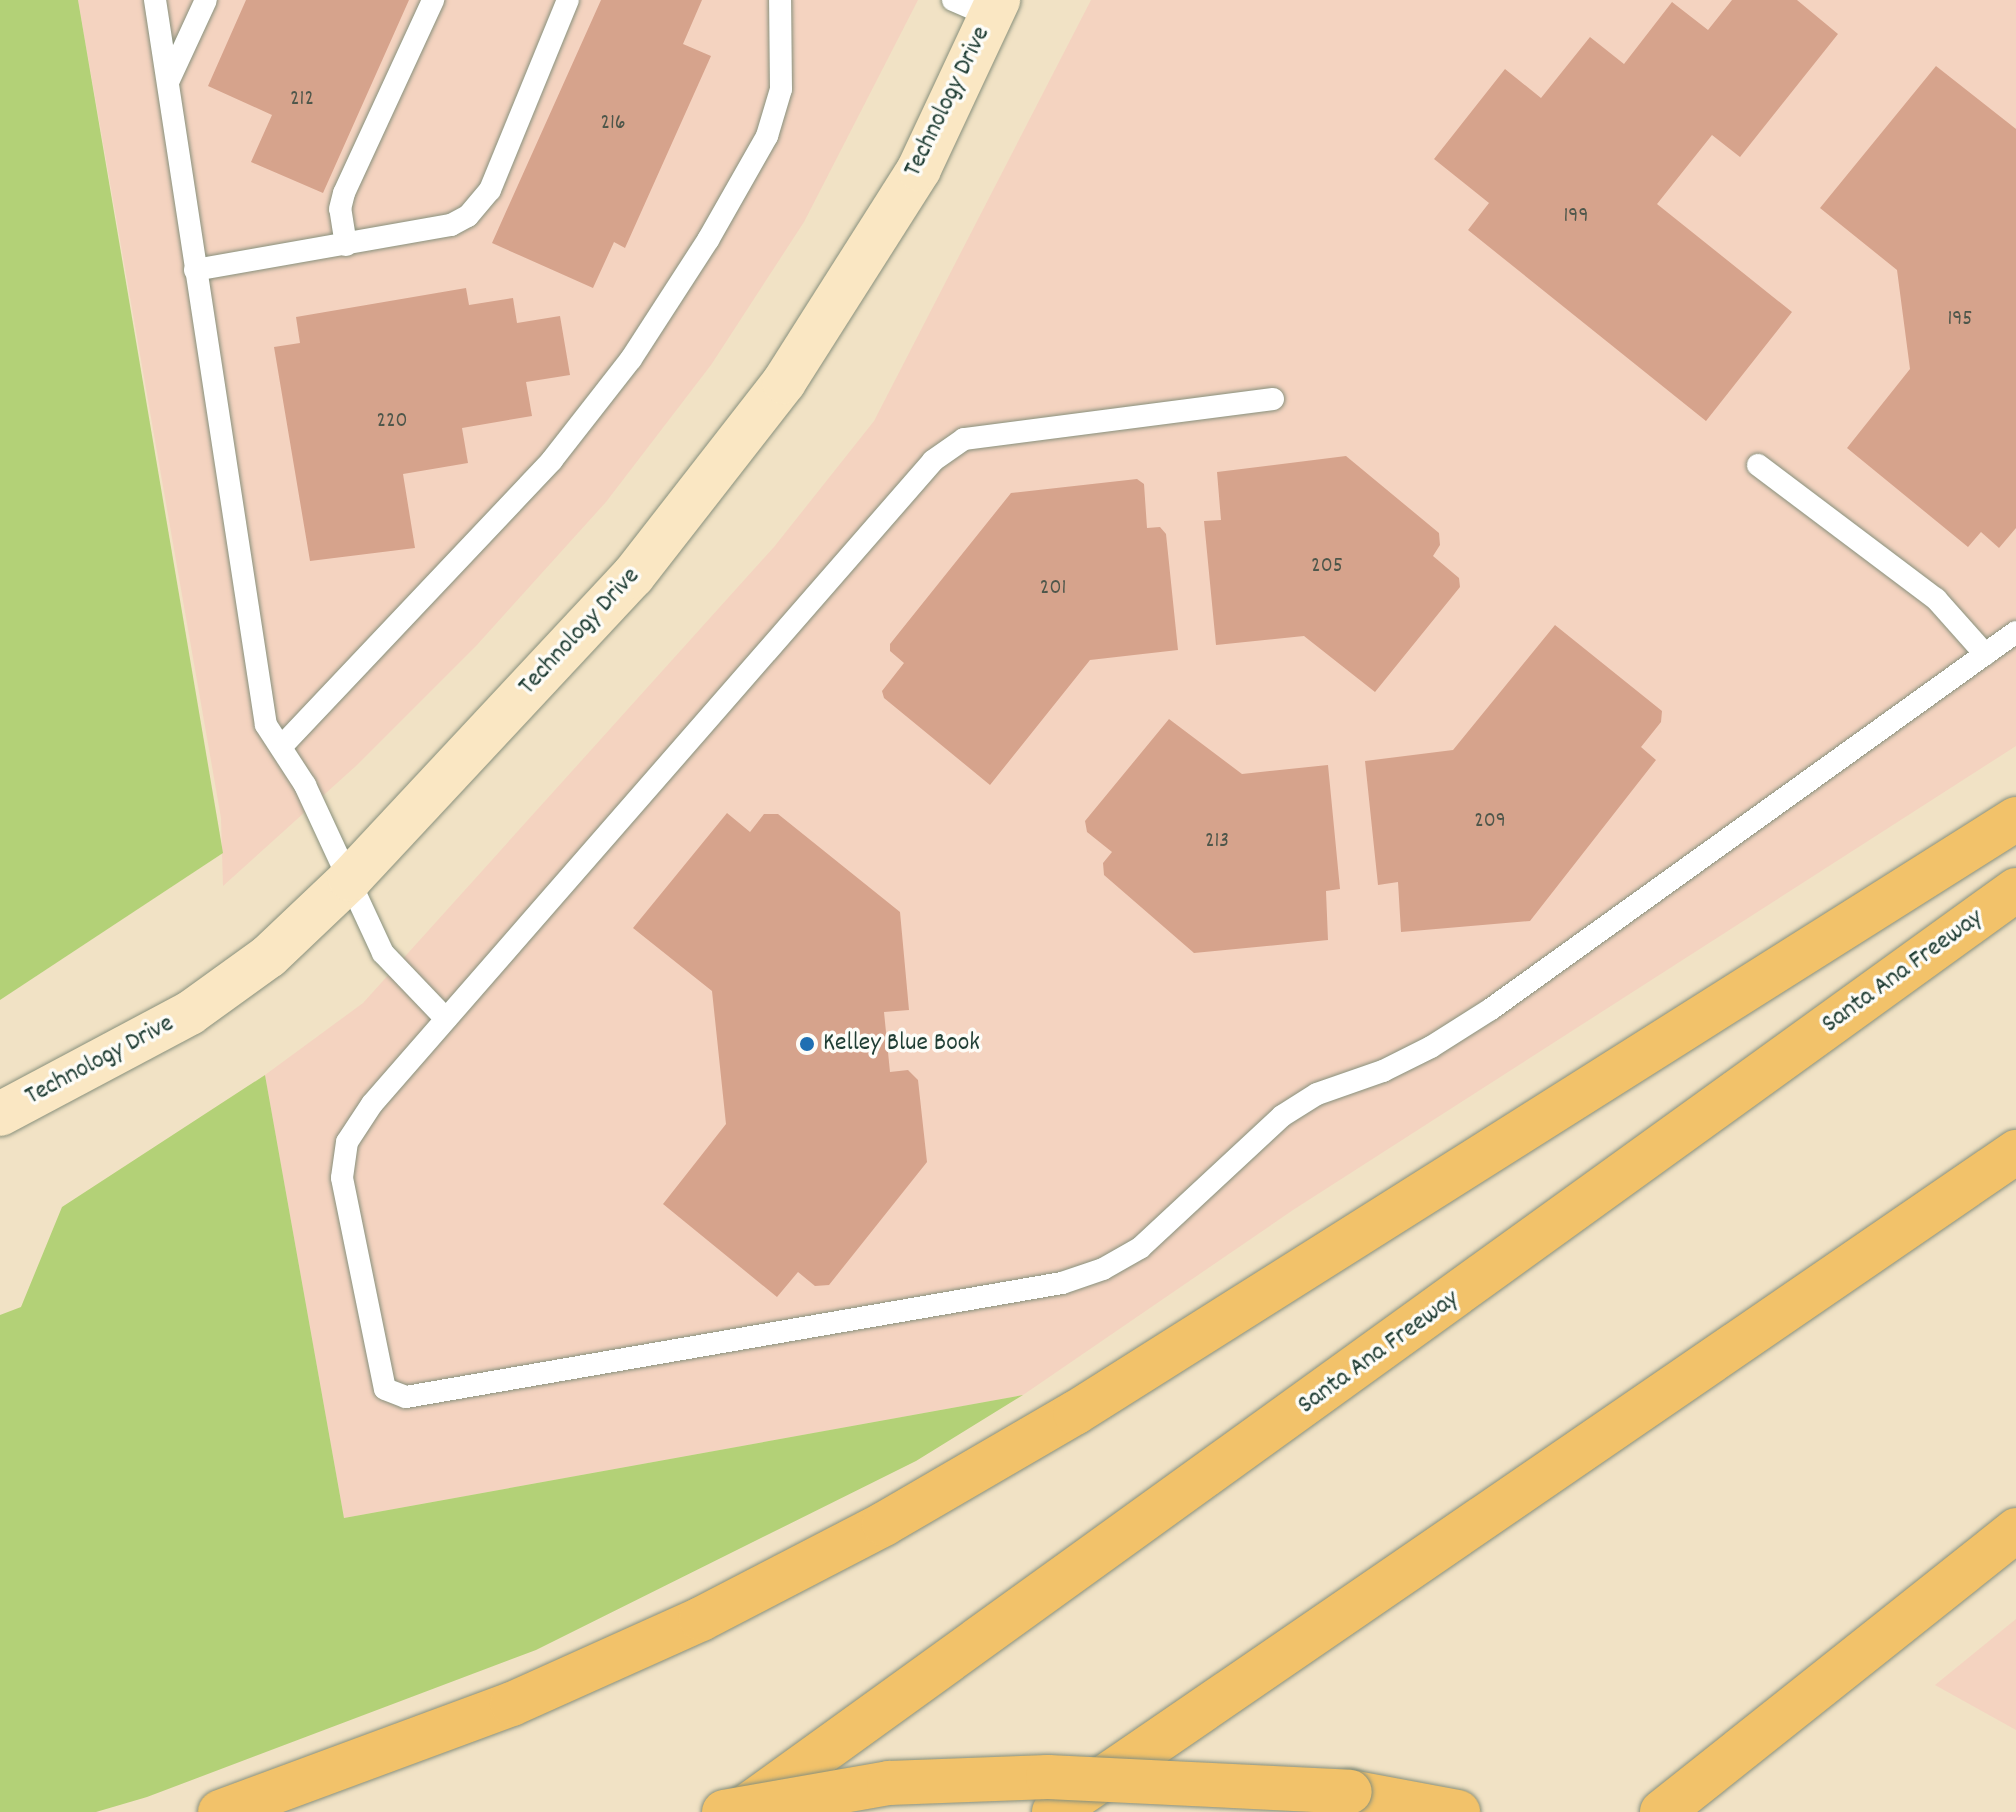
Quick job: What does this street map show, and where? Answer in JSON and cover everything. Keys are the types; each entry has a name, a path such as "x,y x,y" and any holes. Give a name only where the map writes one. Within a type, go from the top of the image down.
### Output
{"highway":[{"path":"220,1812 512,1704 701,1619 884,1524 1075,1413 2016,819"},
{"name":"Santa Ana Freeway","path":"739,1812 2016,890"},
{"path":"1054,1812 2016,1152"},
{"path":"1662,1812 2016,1530"},
{"path":"724,1812 889,1783 1048,1777 1350,1792 1458,1812"}],"street":[{"name":"Technology Drive","path":"0,1114 190,1013 269,956 350,879 633,576 784,382 919,169 980,5"}],"lane":[{"path":"155,0 266,725 305,785 383,953 446,1019"},
{"path":"169,80 206,0"},
{"path":"346,245 340,209 344,193 433,0"},
{"path":"195,270 451,225 468,216 490,190 568,0"},
{"path":"281,747 552,460 631,359 708,240 767,136 781,89 780,0"},
{"path":"1273,399 964,439 933,461 372,1104 347,1142 342,1178 385,1389 406,1397 1062,1283 1103,1269 1140,1248 1237,1153 1293,1109 1317,1094 1407,1059 1491,1009 2016,632"},
{"path":"1758,465 1936,599 1985,654"}],"shaded area":[{"path":"78,0 918,0 804,222 711,365 606,502 476,646 357,765 223,886 221,818"},
{"path":"1091,0 2016,0 2016,746 1293,1210 1023,1395 344,1518 265,1075 363,1003 774,547 874,421"},
{"path":"2016,1619 2016,1730 1935,1685"}],"green space":[{"path":"0,0 78,0 223,853 0,1000"},
{"path":"265,1075 344,1518 1023,1395 916,1461 536,1650 147,1797 96,1812 0,1812 0,1315 21,1307 62,1207"}],"building":[{"path":"246,0 409,0 323,193 251,162 272,115 208,86"},
{"path":"601,0 702,0 683,44 711,56 625,248 614,242 593,288 492,243"},
{"path":"1732,0 1797,0 1838,34 1740,157 1712,135 1657,204 1792,312 1706,421 1468,230 1489,203 1434,159 1505,69 1541,98 1590,37 1624,64 1672,2 1708,30"},
{"path":"1936,66 2016,129 2016,528 1999,548 1981,532 1968,547 1847,448 1910,369 1897,270 1820,208"},
{"path":"466,288 469,305 513,298 517,323 560,316 570,375 526,382 532,416 462,428 468,463 403,474 415,548 310,561 274,347 300,343 296,317"},
{"path":"1346,456 1439,533 1440,545 1433,556 1459,578 1460,587 1375,692 1304,636 1216,645 1204,521 1221,520 1217,472"},
{"path":"1137,479 1144,484 1147,528 1160,527 1166,534 1178,650 1090,660 990,785 884,698 882,691 904,663 890,651 890,644 1011,493"},
{"path":"1555,625 1662,711 1661,722 1641,747 1656,760 1530,921 1401,932 1398,882 1378,885 1365,761 1453,750"},
{"path":"1169,719 1242,774 1328,765 1340,889 1326,891 1328,940 1194,953 1104,875 1103,863 1112,852 1087,832 1085,821"},
{"path":"727,813 750,832 764,814 778,814 900,912 909,1010 884,1012 890,1072 908,1070 918,1080 927,1162 829,1285 815,1286 798,1272 777,1297 663,1204 726,1124 712,991 633,928"}],"place":[{"name":"Kelley Blue Book","path":"807,1044"}]}
